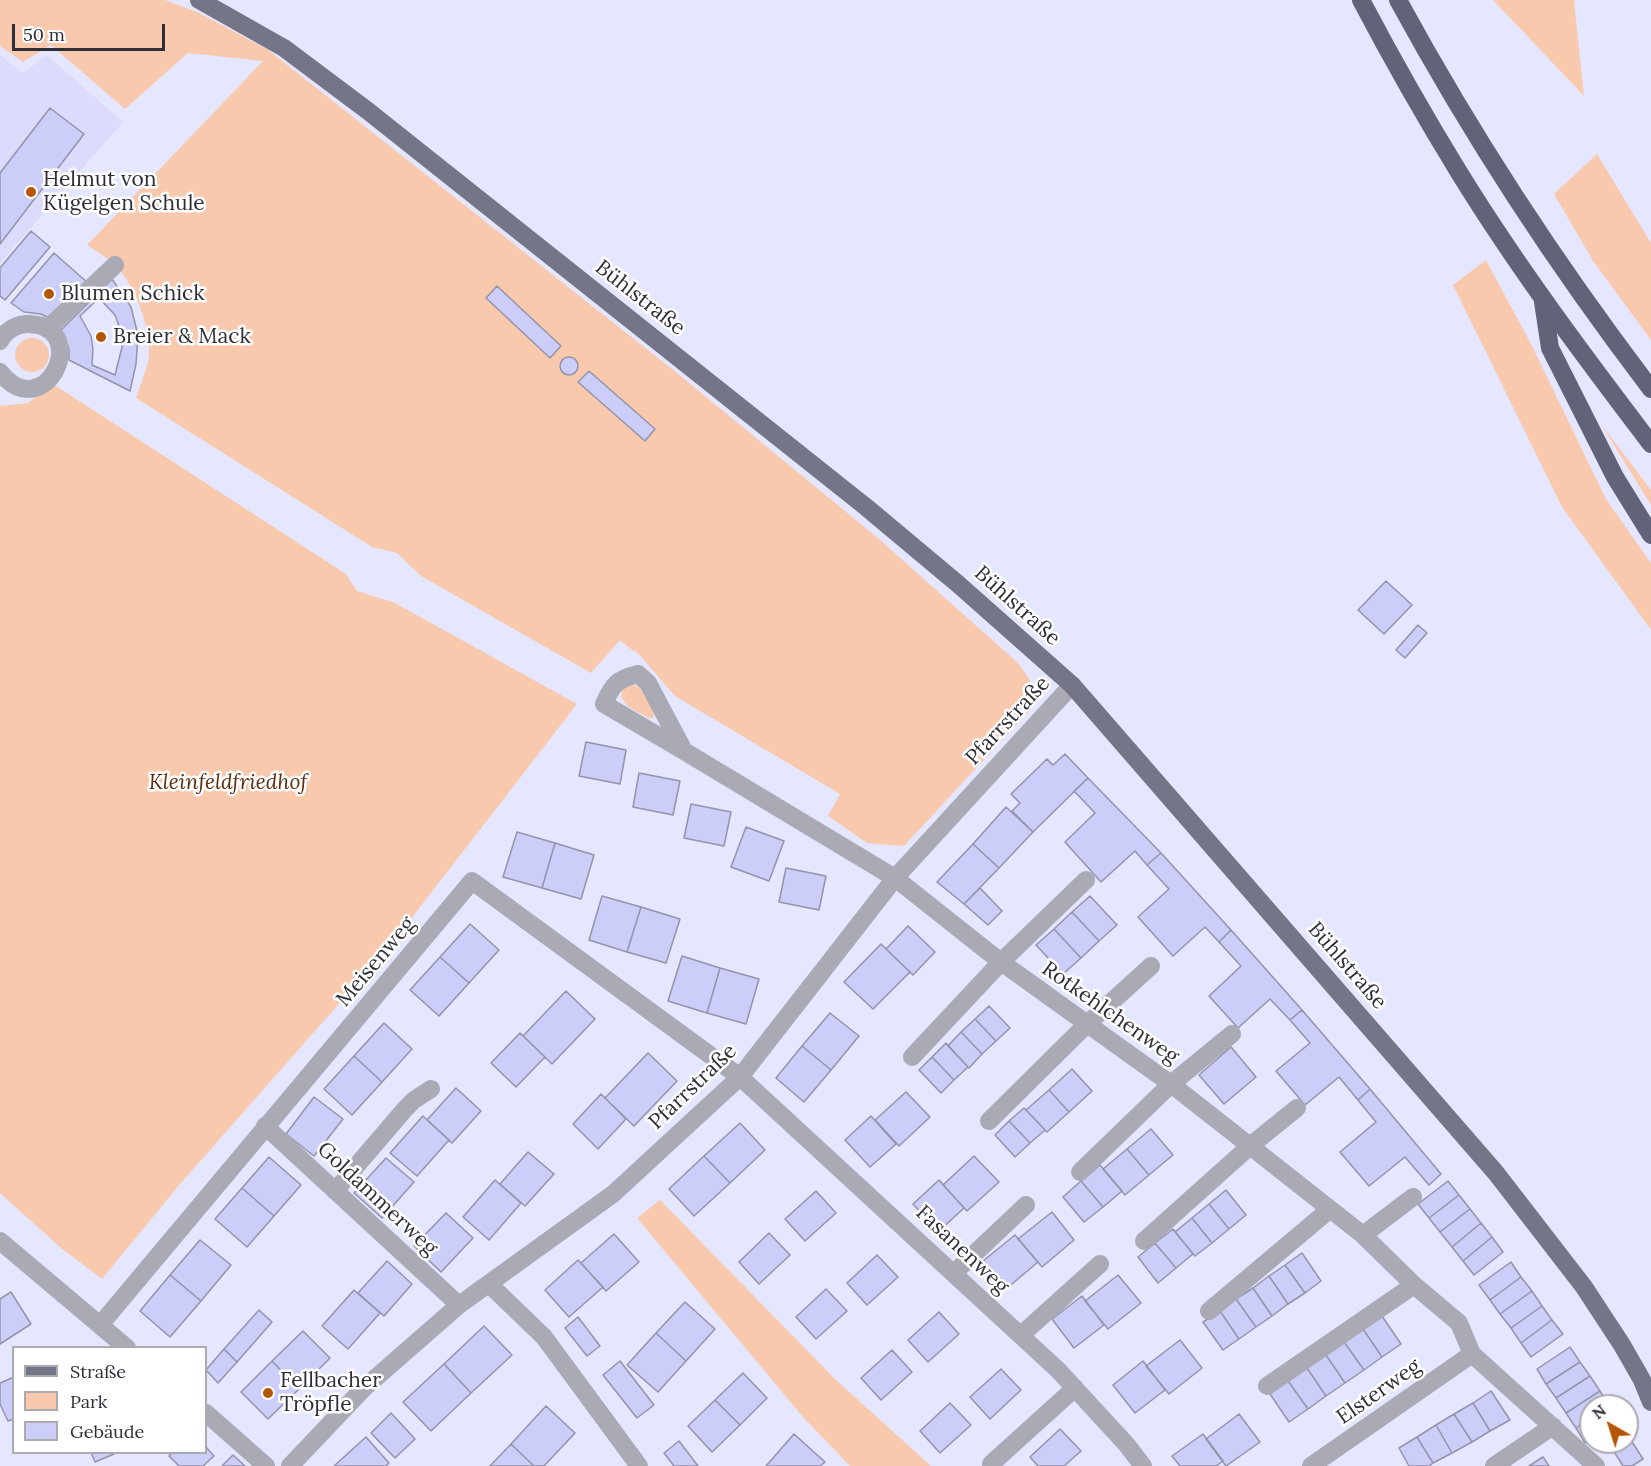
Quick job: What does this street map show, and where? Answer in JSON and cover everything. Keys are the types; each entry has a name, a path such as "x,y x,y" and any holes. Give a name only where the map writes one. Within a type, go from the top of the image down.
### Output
{"highway":[{"path":"1361,0 1404,80 1460,175 1543,298 1651,444"},
{"path":"1398,0 1483,146 1573,282 1651,389"},
{"path":"1543,298 1550,348 1615,477 1651,535"}],"main road":[{"name":"Bühlstraße","path":"199,0 284,48 368,111 866,507 958,584 1072,685 1496,1173 1584,1287 1622,1345 1642,1380 1651,1402"}],"street":[{"path":"47,329 115,265"},
{"path":"2,333 15,326 37,324 47,329 58,342 61,359 54,376 45,384 35,387 26,396 2,379"},
{"name":"Rotkehlchenweg","path":"684,752 648,683 638,674 624,678 598,700 684,752 895,878 1001,962 1171,1084 1363,1235 1414,1285 1459,1323 1472,1354"},
{"name":"Pfarrstraße","path":"290,1466 364,1388 459,1305 613,1194 740,1077 895,878 1072,685"},
{"path":"912,1057 1001,962 1086,880"},
{"name":"Meisenweg","path":"100,1325 472,881 740,1077"},
{"path":"989,1121 1086,1025 1151,966"},
{"path":"1080,1172 1171,1084 1232,1034"},
{"name":"Fasanenweg","path":"740,1077 1021,1335 1075,1388 1143,1466"},
{"path":"335,1191 405,1109 431,1089"},
{"path":"1144,1240 1250,1146 1297,1108"},
{"name":"Goldammerweg","path":"265,1126 459,1305"},
{"path":"1363,1235 1413,1197"},
{"path":"954,1273 1026,1205"},
{"path":"1209,1311 1329,1210"},
{"path":"0,1241 126,1346"},
{"path":"1021,1335 1100,1264"},
{"path":"489,1284 544,1337 639,1466"},
{"path":"1267,1386 1414,1285"},
{"path":"1472,1354 1596,1466"},
{"name":"Elsterweg","path":"1311,1466 1472,1354"},
{"path":"991,1464 1075,1388"},
{"path":"207,1414 266,1466"},
{"path":"1494,1466 1553,1426"}],"shaded area":[{"name":"Helmut von Kügelgen Schule","path":"0,55 23,73 47,55 123,122 0,263"}],"green space":[{"path":"0,0 165,0 197,12 267,49 677,373 879,539 1018,663 1030,680 1031,709 904,846 867,843 828,816 840,794 675,696 635,650 633,651 620,640 591,673 421,576 397,553 372,547 136,398 147,367 149,351 141,310 136,296 122,273 111,261 87,245 263,61 188,53 125,109 51,45 23,62 0,46"},
{"path":"1493,0 1574,0 1584,96"},
{"path":"1597,154 1651,243 1651,340 1593,261 1554,194"},
{"path":"1486,260 1532,346 1606,499 1651,563 1651,630 1562,507 1453,285"},
{"path":"32,338 44,343 49,355 44,367 32,372 20,367 15,355 20,343"},
{"name":"Kleinfeldfriedhof","path":"53,384 346,574 357,591 395,603 577,704 390,946 180,1184 102,1279 61,1248 0,1193 0,406 28,403"},
{"path":"1601,424 1651,490 1651,505"},
{"path":"631,684 640,688 655,712 653,718 639,713 622,698 623,687"},
{"path":"660,1200 836,1380 931,1466 850,1466 803,1417 637,1218"}],"building":[{"path":"50,108 84,134 0,244 0,173"},
{"path":"31,231 50,247 5,300 0,296 0,268"},
{"name":"Blumen Schick","path":"54,253 89,284 53,320 41,314 24,312 11,303"},
{"name":"Breier & Mack","path":"112,279 131,307 138,335 136,364 130,391 69,360 69,349 61,330"},
{"path":"497,286 561,346 550,358 486,298"},
{"path":"99,298 115,315 122,334 122,347 115,375 92,365 91,336 80,316"},
{"path":"565,357 573,357 578,362 576,373 565,375 560,370 560,362"},
{"path":"589,371 655,429 645,441 578,382"},
{"path":"1386,581 1412,605 1384,634 1358,610"},
{"path":"1418,625 1427,633 1405,658 1396,650"},
{"path":"586,742 626,750 620,784 579,776"},
{"path":"1065,754 1088,778 1033,832 1012,811 1020,803 1011,794 1047,759 1053,765"},
{"path":"639,773 680,781 673,815 633,807"},
{"path":"1088,778 1161,853 1147,865 1135,851 1101,882 1065,842 1095,813 1074,791"},
{"path":"691,804 731,812 724,846 684,838"},
{"path":"1006,807 1033,832 999,868 973,844"},
{"path":"746,827 784,841 769,881 731,867"},
{"path":"517,832 555,843 542,888 503,877"},
{"path":"555,843 594,855 581,899 542,888"},
{"path":"973,844 999,868 964,904 937,882"},
{"path":"1161,853 1231,930 1219,942 1205,927 1173,956 1138,917 1169,889 1147,865"},
{"path":"786,868 826,876 819,910 779,902"},
{"path":"980,888 1002,911 988,925 964,904"},
{"path":"602,896 641,907 627,952 589,940"},
{"path":"1090,896 1117,925 1099,941 1072,912"},
{"path":"641,907 680,919 666,963 627,952"},
{"path":"1072,912 1099,941 1081,958 1054,929"},
{"path":"470,924 499,950 469,983 440,957"},
{"path":"908,926 935,952 913,975 886,949"},
{"path":"1054,929 1081,958 1063,974 1036,945"},
{"path":"1231,930 1302,1010 1290,1020 1270,999 1238,1028 1209,996 1241,966 1219,942"},
{"path":"881,944 910,972 873,1009 844,982"},
{"path":"682,956 720,968 707,1013 668,1001"},
{"path":"440,957 469,983 439,1016 410,990"},
{"path":"720,968 759,979 746,1024 707,1013"},
{"path":"566,991 595,1019 552,1064 523,1036"},
{"path":"989,1006 1010,1028 996,1041 975,1019"},
{"path":"1302,1010 1370,1089 1358,1100 1339,1077 1305,1105 1276,1071 1310,1043 1290,1020"},
{"path":"830,1013 859,1036 831,1070 802,1046"},
{"path":"975,1019 996,1041 982,1054 961,1032"},
{"path":"384,1023 412,1049 382,1082 354,1056"},
{"path":"961,1032 982,1054 969,1068 948,1046"},
{"path":"520,1033 545,1057 516,1087 491,1063"},
{"path":"946,1043 968,1067 954,1080 932,1057"},
{"path":"802,1046 831,1070 804,1102 776,1078"},
{"path":"1231,1047 1256,1077 1224,1104 1199,1075"},
{"path":"648,1053 677,1081 634,1126 605,1098"},
{"path":"354,1056 382,1082 352,1115 324,1089"},
{"path":"932,1057 954,1080 941,1093 919,1070"},
{"path":"1072,1069 1092,1091 1069,1112 1049,1090"},
{"path":"456,1088 481,1111 452,1143 427,1120"},
{"path":"1370,1089 1441,1174 1429,1185 1405,1157 1369,1186 1340,1152 1376,1122 1358,1100"},
{"path":"1049,1090 1069,1112 1047,1132 1026,1110"},
{"path":"906,1092 930,1117 899,1146 875,1120"},
{"path":"601,1094 626,1119 598,1149 573,1124"},
{"path":"314,1097 343,1119 314,1156 286,1134"},
{"path":"1024,1108 1045,1130 1030,1143 1009,1121"},
{"path":"423,1116 449,1140 417,1176 390,1153"},
{"path":"871,1116 896,1144 870,1167 845,1140"},
{"path":"1009,1121 1030,1143 1015,1157 995,1135"},
{"path":"740,1123 765,1150 730,1183 704,1156"},
{"path":"1151,1129 1173,1155 1149,1175 1127,1149"},
{"path":"1127,1149 1149,1175 1125,1195 1103,1169"},
{"path":"528,1152 554,1174 525,1206 500,1184"},
{"path":"704,1156 730,1183 694,1216 669,1189"},
{"path":"974,1156 999,1182 967,1211 943,1185"},
{"path":"269,1157 301,1185 274,1216 242,1188"},
{"path":"386,1158 414,1182 382,1218 354,1193"},
{"path":"1100,1165 1122,1191 1103,1207 1081,1181"},
{"path":"495,1180 521,1203 489,1240 463,1217"},
{"path":"939,1180 964,1208 938,1232 913,1204"},
{"path":"1081,1181 1103,1207 1084,1222 1063,1197"},
{"path":"1448,1181 1459,1195 1429,1218 1418,1204"},
{"path":"242,1188 274,1216 247,1247 215,1219"},
{"path":"1226,1190 1246,1215 1229,1229 1209,1204"},
{"path":"816,1191 836,1213 805,1241 785,1219"},
{"path":"1459,1195 1470,1209 1440,1232 1429,1218"},
{"path":"1209,1204 1229,1229 1212,1243 1192,1218"},
{"path":"1470,1209 1481,1223 1452,1247 1440,1232"},
{"path":"1052,1212 1074,1240 1042,1267 1018,1239"},
{"path":"446,1213 473,1238 441,1272 414,1246"},
{"path":"1192,1218 1212,1243 1195,1256 1175,1232"},
{"path":"1481,1223 1492,1237 1463,1261 1452,1247"},
{"path":"1173,1229 1193,1254 1176,1268 1155,1243"},
{"path":"769,1233 790,1255 759,1284 739,1262"},
{"path":"614,1234 639,1262 606,1291 581,1263"},
{"path":"1015,1235 1038,1262 1006,1289 983,1261"},
{"path":"1492,1237 1503,1252 1474,1275 1463,1261"},
{"path":"200,1240 231,1265 201,1301 170,1275"},
{"path":"1155,1243 1176,1268 1158,1283 1138,1257"},
{"path":"1302,1253 1321,1281 1305,1293 1285,1265"},
{"path":"877,1255 898,1277 867,1305 847,1283"},
{"path":"578,1260 603,1287 569,1317 545,1290"},
{"path":"387,1261 412,1284 384,1316 358,1293"},
{"path":"1511,1262 1521,1277 1490,1300 1479,1285"},
{"path":"1285,1265 1305,1293 1288,1304 1269,1276"},
{"path":"170,1275 201,1301 170,1337 140,1311"},
{"path":"1118,1275 1141,1303 1108,1329 1085,1301"},
{"path":"1269,1276 1288,1304 1272,1316 1253,1288"},
{"path":"1521,1277 1532,1291 1500,1314 1490,1300"},
{"path":"1253,1288 1272,1316 1256,1327 1236,1299"},
{"path":"826,1289 847,1311 816,1339 796,1317"},
{"path":"354,1290 380,1313 348,1349 322,1326"},
{"path":"1532,1291 1542,1306 1511,1328 1500,1314"},
{"path":"11,1292 31,1324 0,1344 0,1299"},
{"path":"1082,1296 1104,1325 1074,1348 1052,1319"},
{"path":"1236,1299 1256,1327 1239,1339 1220,1311"},
{"path":"685,1302 715,1329 686,1361 656,1333"},
{"path":"1542,1306 1552,1320 1521,1343 1511,1328"},
{"path":"259,1310 272,1322 237,1362 224,1349"},
{"path":"1220,1311 1239,1339 1223,1350 1203,1322"},
{"path":"939,1312 959,1334 928,1362 908,1340"},
{"path":"1382,1316 1401,1344 1382,1357 1363,1329"},
{"path":"578,1317 600,1346 587,1356 565,1328"},
{"path":"1552,1320 1563,1334 1531,1357 1521,1343"},
{"path":"484,1326 512,1355 471,1393 444,1364"},
{"path":"1363,1329 1382,1357 1364,1370 1344,1342"},
{"path":"303,1331 330,1358 299,1389 272,1361"},
{"path":"656,1333 686,1361 658,1392 627,1365"},
{"path":"1180,1340 1202,1368 1169,1394 1146,1366"},
{"path":"1344,1342 1364,1370 1345,1383 1326,1355"},
{"path":"1570,1347 1580,1362 1546,1384 1537,1369"},
{"name":"Fellbacher Tröpfle","path":"224,1349 237,1362 218,1383 207,1369"},
{"path":"892,1350 912,1372 881,1400 861,1378"},
{"path":"1326,1355 1345,1383 1326,1396 1307,1368"},
{"path":"272,1361 299,1389 268,1419 241,1392"},
{"path":"620,1361 654,1405 637,1418 603,1375"},
{"path":"1143,1361 1165,1390 1135,1413 1113,1385"},
{"path":"1580,1362 1590,1376 1556,1398 1546,1384"},
{"path":"444,1364 471,1393 431,1431 403,1402"},
{"path":"1307,1368 1326,1396 1308,1409 1288,1381"},
{"path":"1001,1369 1021,1390 990,1419 970,1397"},
{"path":"743,1373 767,1398 740,1425 715,1400"},
{"path":"1590,1376 1600,1391 1595,1394 1579,1394 1579,1405 1566,1413 1556,1398"},
{"path":"12,1378 12,1420 8,1421 0,1404 0,1383"},
{"path":"1288,1381 1308,1409 1289,1422 1270,1394"},
{"path":"1491,1391 1510,1420 1490,1431 1473,1403"},
{"path":"715,1400 740,1425 712,1452 688,1426"},
{"path":"950,1403 971,1425 940,1453 920,1431"},
{"path":"1473,1403 1490,1431 1472,1442 1454,1414"},
{"path":"1579,1405 1579,1426 1576,1428 1566,1413"},
{"path":"546,1406 575,1433 544,1466 534,1466 511,1444"},
{"path":"391,1413 415,1439 395,1458 371,1433"},
{"path":"1239,1414 1260,1442 1226,1466 1206,1439"},
{"path":"1454,1414 1472,1442 1452,1453 1436,1425"},
{"path":"1436,1425 1452,1453 1433,1463 1417,1437"},
{"path":"1060,1429 1081,1451 1064,1466 1038,1466 1030,1457"},
{"path":"794,1434 825,1462 820,1466 766,1466"},
{"path":"1203,1434 1223,1461 1216,1466 1180,1466 1172,1456"},
{"path":"366,1437 389,1463 386,1466 334,1466"},
{"path":"1417,1437 1433,1463 1429,1466 1409,1466 1399,1448"},
{"path":"679,1441 698,1466 674,1466 664,1453"},
{"path":"511,1444 534,1466 490,1466"},
{"path":"207,1448 214,1456 203,1466 179,1466 169,1456 171,1454 207,1454"},
{"path":"1639,1453 1643,1459 1632,1466 1623,1466 1616,1454"},
{"path":"92,1454 114,1454 95,1462"},
{"path":"233,1455 245,1466 222,1466"},
{"path":"1543,1457 1549,1466 1529,1466"}],"place":[{"name":"Helmut von Kügelgen Schule","path":"31,192"},
{"name":"Blumen Schick","path":"49,294"},
{"name":"Breier & Mack","path":"101,337"},
{"name":"Fellbacher Tröpfle","path":"268,1393"}]}
